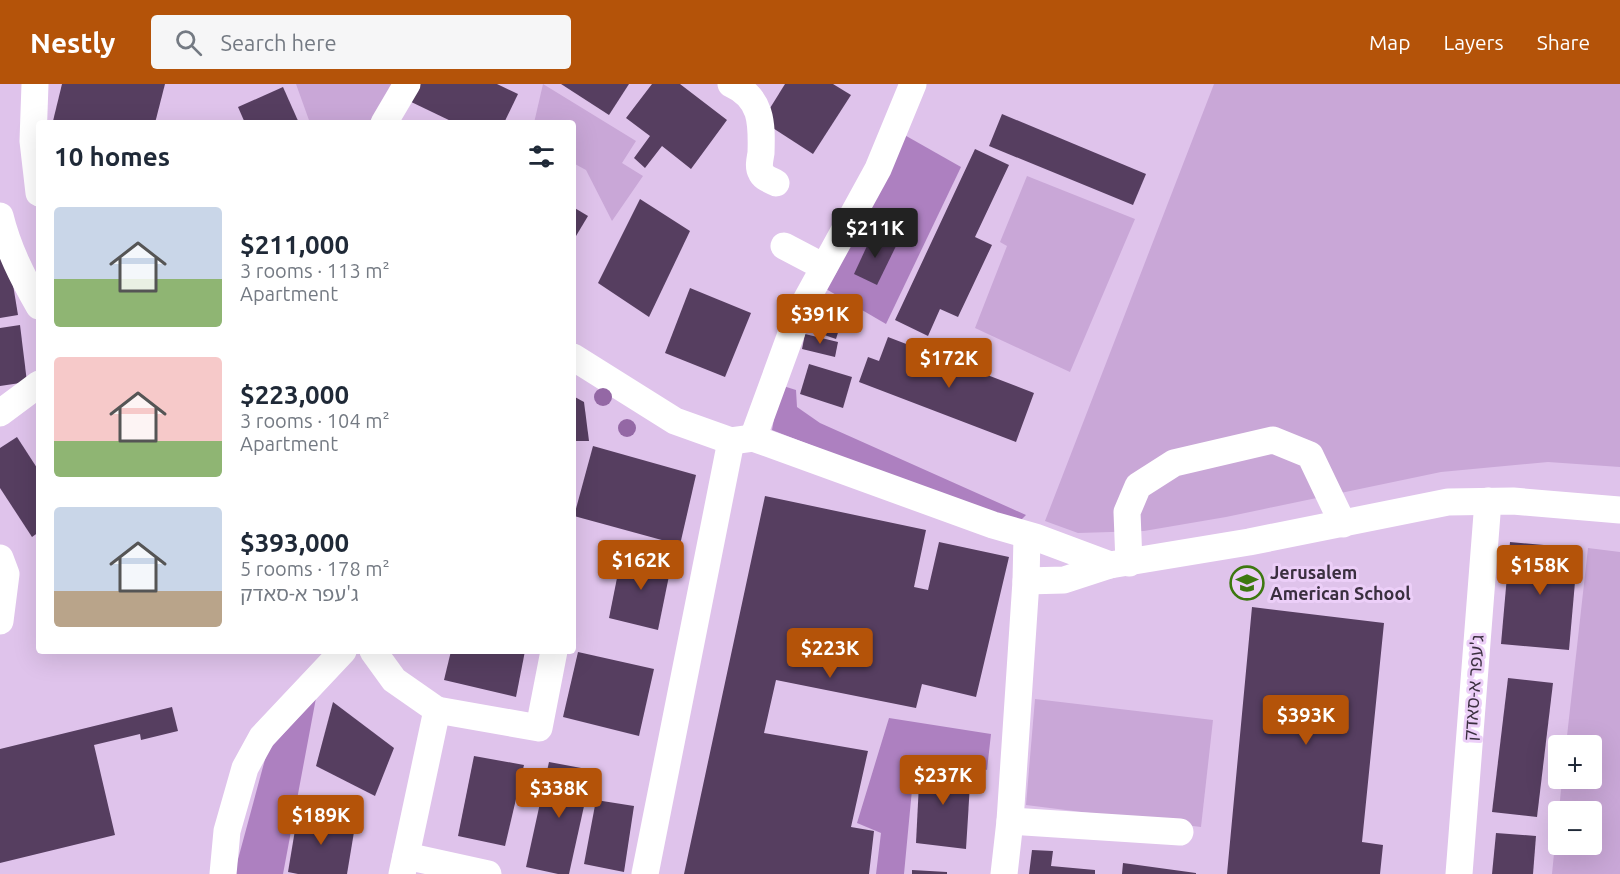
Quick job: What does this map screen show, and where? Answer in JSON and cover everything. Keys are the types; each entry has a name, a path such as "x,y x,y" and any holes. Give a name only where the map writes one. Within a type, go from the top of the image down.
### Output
{"street":[{"path":"35,84 33,141 36,167"},
{"path":"386,120 407,84"},
{"path":"731,84 757,105 762,131 760,170 764,176 776,183"},
{"path":"645,874 742,439 798,315 878,169 913,84"},
{"path":"0,216 4,235 36,300"},
{"path":"784,246 824,267"},
{"path":"576,359 675,421 742,439 1027,536 1120,564"},
{"path":"0,413 36,386"},
{"path":"1120,564 1126,512 1138,486 1174,464 1273,440 1310,455 1342,524"},
{"name":"ג'עפר א-סאדק","path":"1459,874 1488,501"},
{"path":"1026,581 1064,580 1120,564 1216,548 1449,502 1513,501 1620,510"},
{"path":"1004,874 1010,821 1027,536"},
{"path":"0,558 6,574 0,621"},
{"path":"223,874 227,831 245,768 262,737 340,654"},
{"path":"375,654 394,680 437,710 539,728 553,654"},
{"path":"437,710 404,865 488,874"},
{"path":"1010,821 1180,832"}],"shaded area":[{"path":"296,84 392,84 374,120 309,120"},
{"path":"543,84 636,141 622,163 643,176 612,221 586,170 576,165 576,120 535,120"},
{"path":"1214,84 1620,84 1620,467 1548,462 1441,472 1226,517 1144,531 1078,533 1045,521"},
{"path":"901,133 961,167 886,324 826,289"},
{"path":"1027,176 1135,219 1070,372 975,328 1007,246 1000,242"},
{"path":"780,385 796,390 797,407 820,423 1026,515 1016,525 772,430"},
{"path":"1588,548 1620,552 1620,874 1552,874 1554,855 1602,855 1602,801 1560,801 1561,789 1602,789 1602,735 1567,735"},
{"path":"316,698 283,874 234,874 267,752"},
{"path":"1035,699 1213,720 1201,827 1026,805"},
{"path":"889,718 991,734 987,770 975,766 915,758 904,874 876,874 881,833 857,823"}],"building":[{"path":"62,84 165,84 156,120 53,120"},
{"path":"413,84 497,84 518,94 505,120 449,120 405,99"},
{"path":"561,84 629,84 609,115"},
{"path":"652,84 680,84 727,120 691,169 662,146 645,168 634,158 650,136 626,118"},
{"path":"785,84 833,84 851,95 813,154 762,121"},
{"path":"283,87 298,120 244,120 238,107"},
{"path":"1002,114 1146,174 1133,205 989,146"},
{"path":"975,149 1009,165 975,237 992,245 958,317 940,309 928,336 895,320"},
{"path":"640,199 690,231 649,317 598,283"},
{"path":"576,209 588,216 576,236"},
{"path":"873,233 897,244 877,285 854,274"},
{"path":"7,248 18,315 0,318 0,249"},
{"path":"690,288 751,313 725,377 665,353"},
{"path":"813,300 845,310 836,339 804,328"},
{"path":"20,325 27,382 0,386 0,328"},
{"path":"805,334 838,342 835,357 802,349"},
{"path":"888,337 1034,393 1016,442 859,382 868,357 879,361"},
{"path":"809,364 852,377 843,408 800,394"},
{"path":"576,398 584,402 589,441 576,441"},
{"path":"17,437 36,466 36,534 32,537 0,488 0,448"},
{"path":"593,446 696,475 680,545 576,517 576,509"},
{"path":"765,496 926,530 914,587 928,590 939,542 1009,557 976,697 922,684 916,708 776,680 764,733 868,751 851,827 874,831 869,874 684,874"},
{"path":"1510,542 1578,548 1569,650 1501,644"},
{"path":"622,553 672,561 658,630 609,618"},
{"path":"1252,607 1384,623 1362,842 1383,845 1380,874 1227,874"},
{"path":"578,652 654,669 639,736 563,717"},
{"path":"450,654 524,654 516,697 444,680"},
{"path":"1508,678 1553,683 1537,817 1492,812"},
{"path":"333,702 394,748 375,796 316,766"},
{"path":"172,707 178,731 141,740 140,734 94,745 115,835 0,863 0,749"},
{"path":"474,756 524,765 505,846 458,836"},
{"path":"549,762 592,770 569,874 526,867"},
{"path":"920,763 971,768 966,849 916,843"},
{"path":"596,800 634,806 624,872 584,864"},
{"path":"298,812 355,826 347,874 288,872"},
{"path":"1496,833 1536,836 1533,874 1492,874"},
{"path":"1032,850 1053,851 1051,866 1095,870 1095,874 1029,874"},
{"path":"1123,863 1196,873 1196,874 1122,874"},
{"path":"912,870 947,872 947,874 912,874"}],"place":[{"name":"Jerusalem American School","path":"1247,583"}]}
